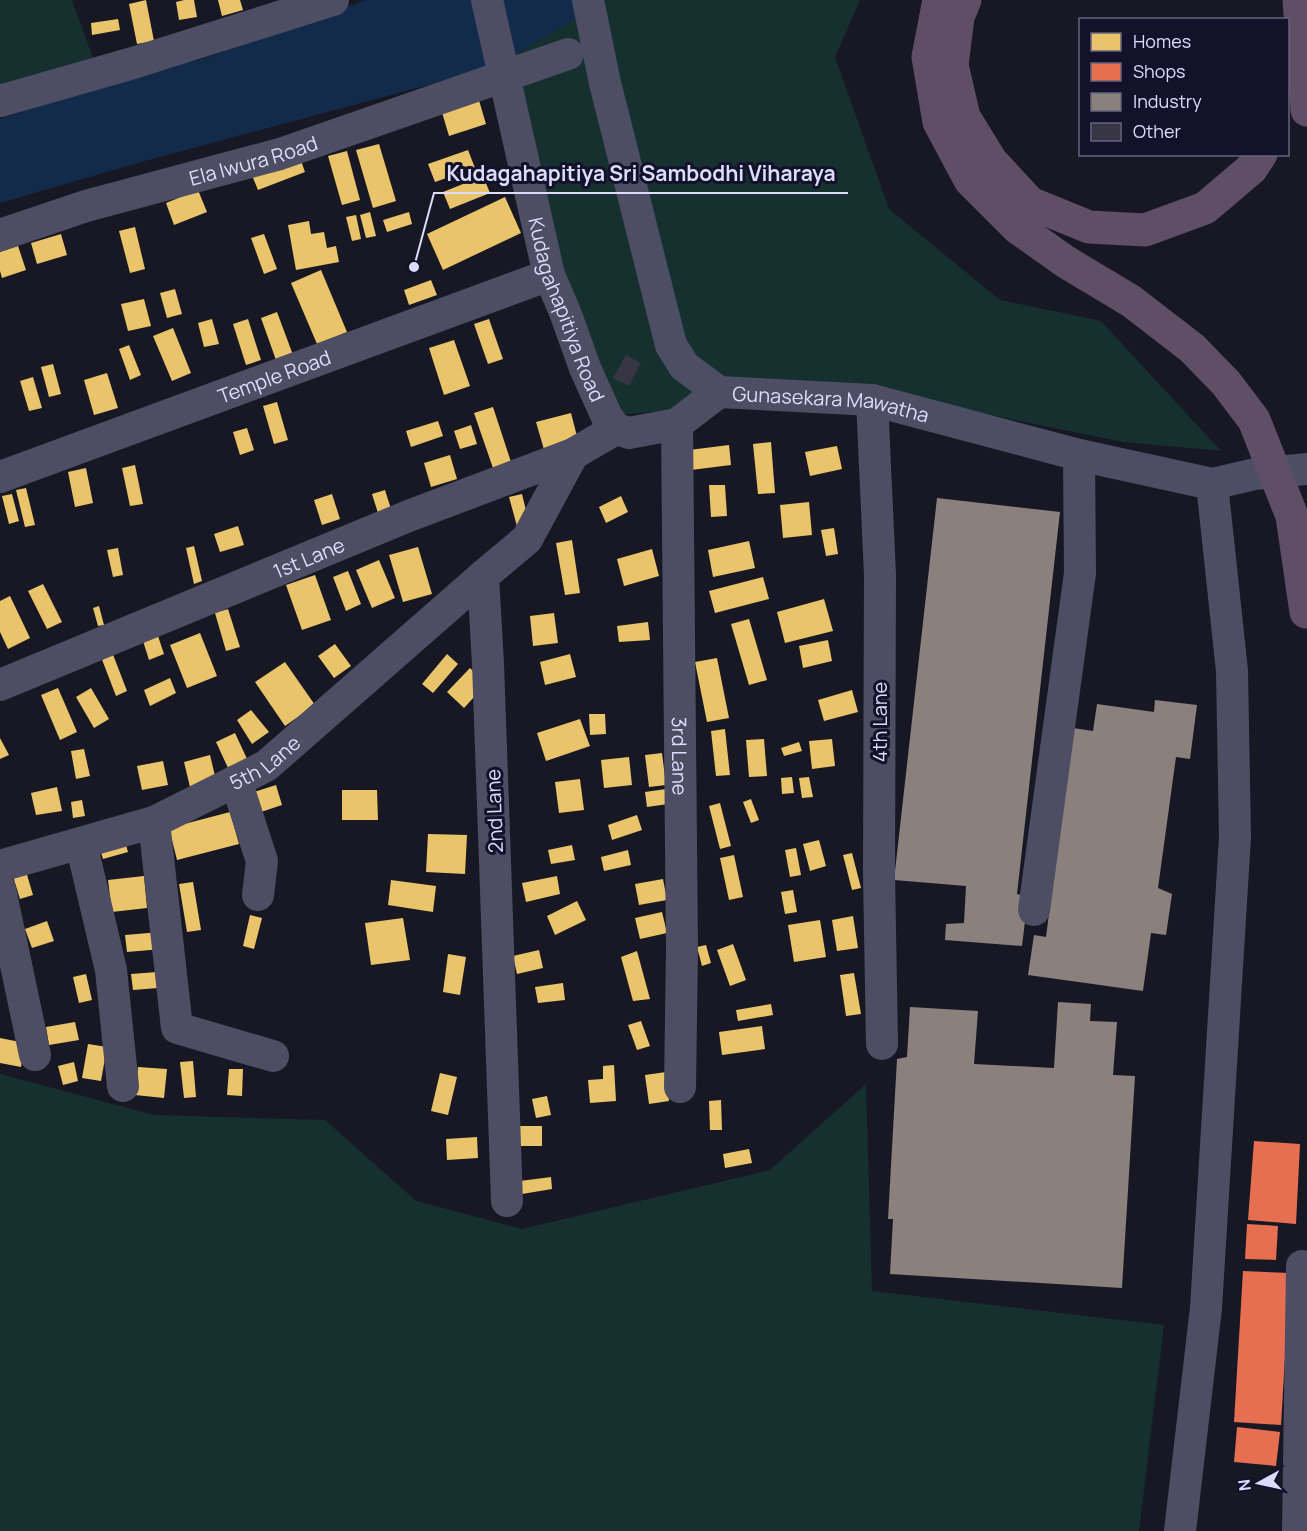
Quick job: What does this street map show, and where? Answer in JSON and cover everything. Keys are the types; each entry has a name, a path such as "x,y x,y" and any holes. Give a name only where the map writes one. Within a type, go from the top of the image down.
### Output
{"highway":[{"path":"939,0 928,57 939,122 970,180 1018,228 1066,262 1131,301 1192,348 1226,383 1254,420 1292,516 1306,617"},
{"path":"965,0 958,16 952,65 964,117 991,161 1030,203 1089,227 1145,230 1205,208 1256,162"},
{"path":"1286,0 1286,18"},
{"path":"1299,0 1307,110"}],"street":[{"path":"0,101 133,63 333,0"},
{"name":"Kudagahapitiya Road","path":"487,0 549,274 585,368 607,417 616,429"},
{"name":"Gunasekara Mawatha","path":"588,0 605,83 671,345 684,366 719,392 872,400 1079,455 1212,484"},
{"name":"Ela Iwura Road","path":"0,235 86,206 280,154 500,65 568,54"},
{"name":"Temple Road","path":"0,477 549,274"},
{"path":"616,429 629,433 677,424 719,392"},
{"name":"4th Lane","path":"872,400 880,575 879,873 882,1044"},
{"name":"3rd Lane","path":"677,424 682,950 680,1087"},
{"name":"1st Lane","path":"0,686 411,515 573,454 616,429"},
{"path":"483,576 527,539 573,454"},
{"path":"1034,910 1080,573 1079,455"},
{"path":"1180,1531 1206,1308 1235,837 1232,671 1212,484 1255,474 1307,470"},
{"name":"5th Lane","path":"0,866 154,822 266,766 483,576"},
{"name":"2nd Lane","path":"483,576 489,663 507,1201"},
{"path":"236,781 262,861 258,895"},
{"path":"154,822 177,1028 273,1056"},
{"path":"81,843 111,970 123,1086"},
{"path":"0,889 35,1055"},
{"path":"1298,1531 1302,1266"}],"green space":[{"path":"0,0 72,0 95,64 0,91"},
{"path":"609,0 860,0 835,57 889,209 1000,300 1101,321 1221,451 1123,442 848,386 676,410 618,415 556,266 511,56"},
{"path":"0,1074 154,1115 325,1120 416,1201 522,1229 770,1170 866,1084 872,1291 1164,1325 1139,1531 0,1531"}],"water":[{"path":"366,0 609,0 491,68 141,162 0,203 0,119 102,85 205,58"}],"building: Homes":[{"path":"146,0 154,41 137,44 129,4"},
{"path":"194,0 197,17 179,20 176,2"},
{"path":"218,0 240,0 243,10 222,16"},
{"path":"118,19 120,30 92,35 91,23"},
{"path":"478,97 486,124 449,136 441,109"},
{"path":"379,144 396,201 373,208 356,150"},
{"path":"468,150 475,168 435,182 428,164"},
{"path":"347,151 360,200 342,205 328,156"},
{"path":"299,155 305,172 258,190 251,173"},
{"path":"483,176 490,193 450,209 443,192"},
{"path":"198,190 207,212 174,225 166,203"},
{"path":"505,197 521,233 443,270 427,234"},
{"path":"370,212 376,236 366,238 360,215"},
{"path":"409,212 412,224 387,232 383,220"},
{"path":"356,215 361,239 352,241 346,217"},
{"path":"309,221 311,234 324,232 327,248 336,246 339,262 296,270 288,225"},
{"path":"135,227 145,269 130,273 119,231"},
{"path":"61,234 67,255 37,264 31,243"},
{"path":"264,234 277,269 264,274 251,238"},
{"path":"18,246 26,270 2,278 0,252"},
{"path":"321,270 347,332 317,344 291,283"},
{"path":"431,280 437,295 409,305 404,290"},
{"path":"175,289 182,314 167,318 160,293"},
{"path":"144,299 151,326 128,331 121,304"},
{"path":"277,312 293,355 276,360 261,318"},
{"path":"212,319 219,344 204,347 198,323"},
{"path":"248,319 261,360 246,365 233,324"},
{"path":"489,319 503,359 488,364 474,324"},
{"path":"173,328 191,373 172,381 153,336"},
{"path":"454,340 470,386 444,395 429,348"},
{"path":"129,345 141,375 130,380 119,349"},
{"path":"53,364 61,394 49,397 41,367"},
{"path":"107,373 118,408 94,415 84,380"},
{"path":"33,377 42,408 29,411 20,381"},
{"path":"277,402 288,440 274,444 263,406"},
{"path":"493,407 512,465 494,471 474,413"},
{"path":"571,413 579,444 545,453 536,422"},
{"path":"438,421 443,436 411,447 406,431"},
{"path":"471,425 477,444 460,449 454,431"},
{"path":"247,428 254,450 240,455 233,432"},
{"path":"771,442 775,493 758,494 753,444"},
{"path":"729,445 731,465 691,470 689,450"},
{"path":"837,446 842,469 810,476 805,452"},
{"path":"450,455 457,479 431,487 424,463"},
{"path":"135,465 143,504 130,506 122,468"},
{"path":"86,468 93,503 75,507 68,472"},
{"path":"709,485 725,485 727,516 711,517"},
{"path":"26,488 35,525 25,527 16,490"},
{"path":"385,490 391,509 378,513 372,494"},
{"path":"12,494 19,521 9,524 2,496"},
{"path":"332,494 340,519 322,525 314,500"},
{"path":"522,494 530,527 518,530 509,497"},
{"path":"621,496 628,512 606,523 599,507"},
{"path":"809,502 812,535 783,538 780,505"},
{"path":"238,526 244,545 220,552 214,534"},
{"path":"834,528 838,554 826,556 821,530"},
{"path":"572,540 580,593 565,595 556,543"},
{"path":"749,541 755,568 713,577 708,550"},
{"path":"194,546 202,581 194,584 186,548"},
{"path":"418,547 432,594 403,602 389,555"},
{"path":"118,548 123,575 113,577 107,550"},
{"path":"652,549 659,576 624,586 617,559"},
{"path":"379,560 395,598 372,608 356,570"},
{"path":"348,571 361,604 346,611 333,577"},
{"path":"315,575 331,620 302,630 286,585"},
{"path":"763,577 769,599 715,613 709,591"},
{"path":"43,584 62,622 47,629 28,591"},
{"path":"10,596 30,638 8,649 0,632 0,601"},
{"path":"824,599 833,631 785,643 777,612"},
{"path":"99,606 104,625 98,626 93,608"},
{"path":"228,609 240,647 226,651 215,613"},
{"path":"554,613 558,643 533,646 530,616"},
{"path":"749,619 767,680 749,685 731,624"},
{"path":"648,622 650,640 619,642 617,626"},
{"path":"200,633 217,676 187,688 170,645"},
{"path":"158,636 164,654 149,660 143,641"},
{"path":"828,640 832,661 803,668 799,646"},
{"path":"335,644 351,666 334,678 318,656"},
{"path":"112,652 127,691 116,696 101,657"},
{"path":"447,654 458,664 433,693 422,684"},
{"path":"570,654 576,677 545,685 540,662"},
{"path":"717,658 729,718 707,722 695,662"},
{"path":"285,662 315,705 285,726 255,682"},
{"path":"470,668 486,684 464,708 447,692"},
{"path":"170,678 176,693 150,706 144,690"},
{"path":"58,688 77,732 60,740 41,695"},
{"path":"91,688 109,719 94,728 76,697"},
{"path":"852,690 858,712 824,721 818,700"},
{"path":"251,710 269,732 252,744 237,720"},
{"path":"589,714 605,714 606,734 590,735"},
{"path":"580,719 590,746 546,761 537,733"},
{"path":"725,729 730,775 716,776 711,731"},
{"path":"235,733 248,761 229,770 216,742"},
{"path":"0,738 9,755 0,759"},
{"path":"764,739 767,776 749,777 746,740"},
{"path":"832,739 835,766 812,769 809,741"},
{"path":"799,742 802,751 784,756 781,748"},
{"path":"84,749 90,776 76,779 71,751"},
{"path":"662,753 666,785 649,787 645,755"},
{"path":"210,755 216,780 190,787 184,762"},
{"path":"629,757 632,785 604,788 601,760"},
{"path":"163,761 168,785 142,790 137,766"},
{"path":"792,777 794,793 782,794 781,778"},
{"path":"809,777 813,797 802,798 799,778"},
{"path":"580,779 584,810 559,813 555,782"},
{"path":"276,785 282,805 258,813 251,793"},
{"path":"57,787 62,811 36,815 31,793"},
{"path":"673,788 675,803 647,807 645,792"},
{"path":"342,790 377,790 378,820 342,820"},
{"path":"751,799 759,820 751,823 743,802"},
{"path":"82,800 85,816 73,818 71,802"},
{"path":"720,803 731,846 720,849 709,806"},
{"path":"230,812 239,844 177,860 169,828"},
{"path":"637,815 642,830 612,840 608,825"},
{"path":"428,834 467,835 465,874 426,872"},
{"path":"124,838 128,852 103,859 99,846"},
{"path":"819,840 826,866 810,871 803,844"},
{"path":"572,845 575,860 551,864 548,850"},
{"path":"796,848 801,875 790,877 785,850"},
{"path":"628,850 631,865 604,871 601,857"},
{"path":"852,853 861,888 852,890 843,855"},
{"path":"734,855 743,897 729,900 720,858"},
{"path":"25,868 33,895 20,899 12,873"},
{"path":"144,876 147,908 112,912 108,880"},
{"path":"557,876 560,894 526,902 522,883"},
{"path":"663,879 667,900 639,905 635,884"},
{"path":"391,880 436,886 433,912 388,905"},
{"path":"193,882 201,930 187,932 179,884"},
{"path":"793,890 797,912 785,914 781,892"},
{"path":"577,901 586,920 555,935 547,916"},
{"path":"662,912 667,933 640,939 635,918"},
{"path":"250,915 262,918 254,949 243,946"},
{"path":"853,916 858,948 837,951 832,920"},
{"path":"403,918 410,960 371,965 365,923"},
{"path":"820,920 826,957 794,962 788,925"},
{"path":"47,921 54,941 32,948 25,929"},
{"path":"160,932 162,949 127,952 125,935"},
{"path":"733,944 746,980 730,986 717,950"},
{"path":"706,945 711,963 702,966 697,947"},
{"path":"539,950 543,968 517,974 513,956"},
{"path":"637,951 650,999 633,1001 621,957"},
{"path":"448,954 466,957 460,995 443,992"},
{"path":"157,972 158,988 133,990 131,974"},
{"path":"854,973 861,1014 846,1016 840,975"},
{"path":"86,974 92,1000 79,1003 73,977"},
{"path":"563,983 565,1000 538,1003 535,987"},
{"path":"771,1004 773,1015 738,1021 736,1010"},
{"path":"641,1021 650,1046 637,1050 628,1025"},
{"path":"75,1022 79,1040 49,1045 46,1027"},
{"path":"762,1026 765,1049 722,1055 719,1032"},
{"path":"0,1038 25,1043 21,1067 0,1063"},
{"path":"88,1044 107,1047 101,1081 82,1078"},
{"path":"193,1061 196,1097 184,1098 180,1062"},
{"path":"74,1062 78,1081 63,1085 58,1066"},
{"path":"614,1065 616,1101 590,1103 588,1080 603,1079 603,1066"},
{"path":"138,1067 167,1069 164,1098 135,1095"},
{"path":"229,1069 243,1069 242,1096 227,1095"},
{"path":"666,1072 669,1101 649,1104 645,1075"},
{"path":"440,1073 457,1077 448,1115 431,1111"},
{"path":"547,1096 551,1115 536,1118 532,1099"},
{"path":"721,1100 722,1130 710,1130 709,1101"},
{"path":"518,1126 542,1126 542,1146 518,1146"},
{"path":"477,1137 478,1158 447,1160 446,1139"},
{"path":"749,1149 752,1163 725,1168 723,1154"},
{"path":"551,1177 552,1189 522,1194 520,1181"}],"building: Shops":[{"path":"1254,1141 1300,1144 1296,1224 1248,1220"},
{"path":"1247,1224 1278,1226 1276,1260 1245,1259"},
{"path":"1243,1271 1290,1273 1281,1425 1234,1422"},
{"path":"1237,1427 1280,1432 1276,1466 1234,1462"}],"building: Industry":[{"path":"937,498 1060,512 1017,894 1028,897 1022,946 945,940 946,924 964,923 966,886 894,880"},
{"path":"1155,700 1197,705 1190,759 1176,757 1158,888 1172,894 1166,935 1151,933 1143,991 1028,975 1034,935 1046,937 1073,728 1093,731 1097,704 1154,712"},
{"path":"1058,1002 1091,1004 1090,1021 1117,1022 1113,1075 1135,1076 1122,1288 890,1274 893,1219 888,1219 897,1059 907,1057 910,1007 978,1011 974,1064 1054,1068"}],"building: Other":[{"path":"626,355 641,363 629,386 613,378"}],"place":[{"name":"Kudagahapitiya Sri Sambodhi Viharaya","path":"414,267"}]}
